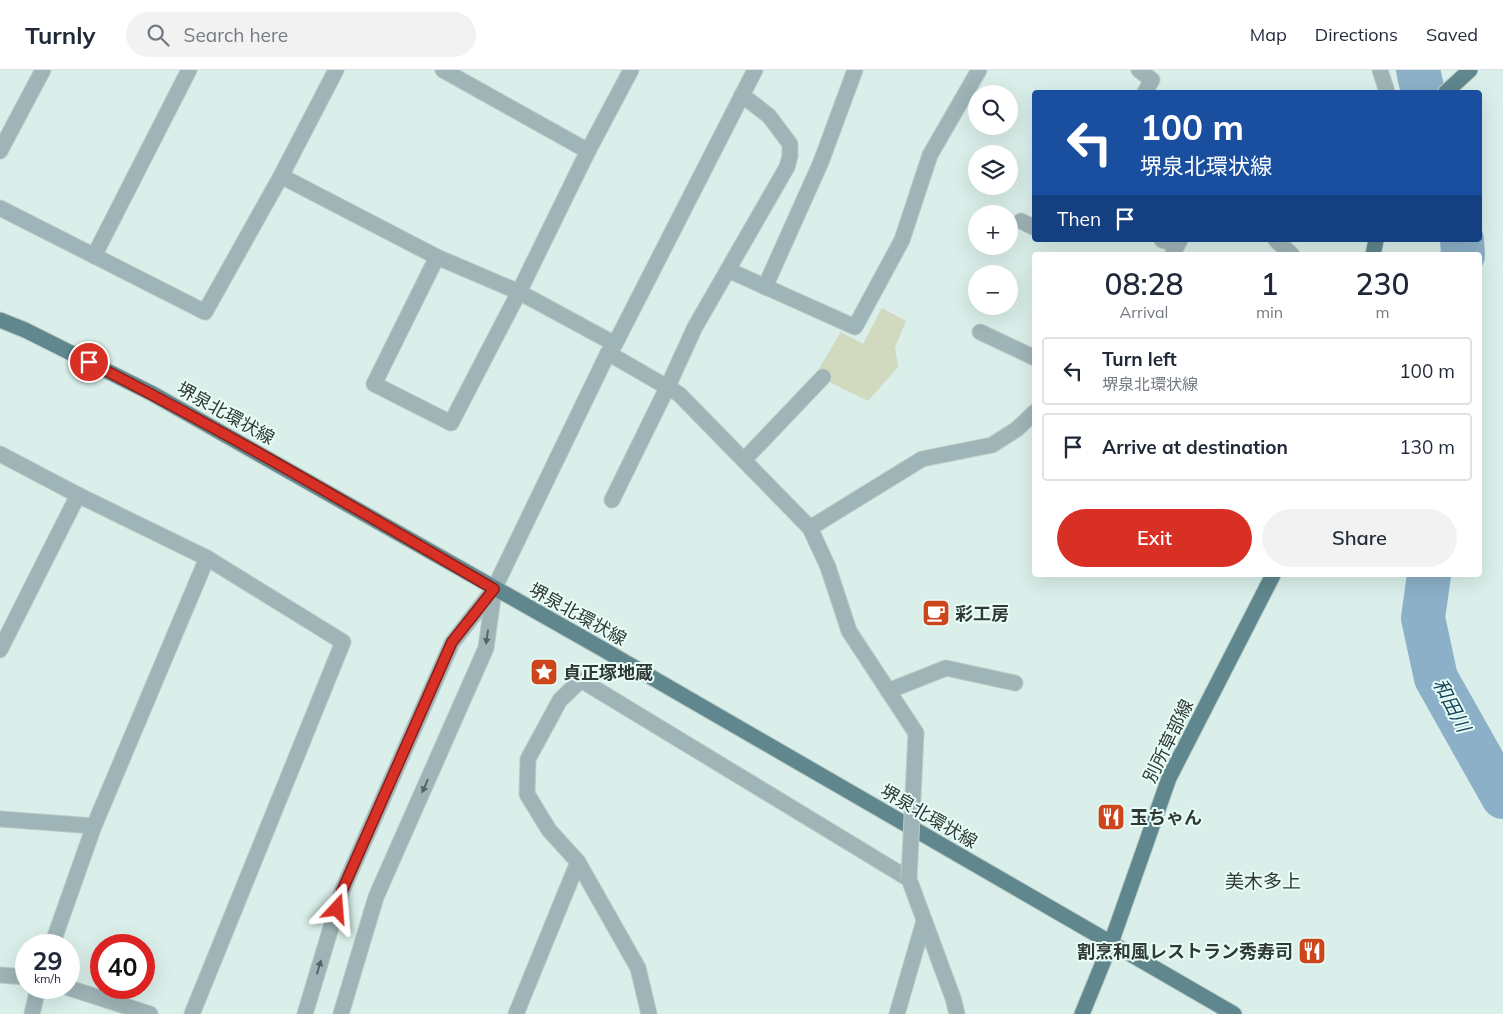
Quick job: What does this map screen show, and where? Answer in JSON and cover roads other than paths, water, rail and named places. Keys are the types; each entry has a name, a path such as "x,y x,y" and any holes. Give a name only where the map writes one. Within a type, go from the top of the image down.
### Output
{"main road":[{"path":"1448,90 1464,75"},
{"name":"堺泉北環状線","path":"0,320 25,330 153,394 599,647 1234,1014"},
{"name":"別所草部線","path":"1082,1014 1111,943 1169,778 1272,577"}],"street":[{"path":"0,151 43,70"},
{"path":"94,256 189,70"},
{"path":"0,208 205,312 281,176 336,70"},
{"path":"443,70 469,76 588,150"},
{"path":"437,257 374,384 451,423 588,150 631,70"},
{"path":"305,1014 342,891 452,642 494,589 611,349 755,70"},
{"path":"765,287 821,162 855,70"},
{"path":"728,270 855,327 902,240 930,156 979,70"},
{"path":"1139,70 1152,80 1146,90"},
{"path":"1380,70 1386,90"},
{"path":"612,500 695,327 787,167 790,156 790,144 769,116 742,95"},
{"path":"281,176 437,257 518,292 668,386 679,394 810,528 828,567 849,631 916,733 909,879 953,998 957,1014"},
{"path":"1021,221 1032,226"},
{"path":"1278,242 1289,252"},
{"path":"980,332 1032,357"},
{"path":"744,460 823,377"},
{"path":"810,528 922,459 992,445 1017,429 1032,415"},
{"path":"0,454 78,496 207,558 343,642 192,1014"},
{"path":"0,650 78,496"},
{"path":"56,934 94,826 207,558"},
{"path":"341,1014 376,897 486,648 494,589"},
{"path":"888,691 946,668 1015,683"},
{"path":"649,1014 638,968 578,862 549,830 527,794 528,758 560,700 582,680 909,879"},
{"path":"0,819 94,826"},
{"path":"516,1014 578,862"},
{"path":"897,1014 924,921"},
{"path":"0,975 15,976"},
{"path":"80,992 150,1014"},
{"path":"946,1014 953,998"},
{"path":"32,1014 35,999"}],"waterway":[{"name":"和田川","path":"1418,70 1423,90"},
{"name":"和田川","path":"1462,242 1463,252"},
{"name":"和田川","path":"1429,577 1423,618 1436,678 1503,797"}],"place":[{"name":"彩工房","path":"936,613"},
{"name":"貞正塚地蔵","path":"544,672"},
{"name":"玉ちゃん","path":"1111,817"},
{"name":"割烹和風レストラン秀寿司","path":"1312,951"}],"district":[{"name":"美木多上","path":"1263,881"}]}
